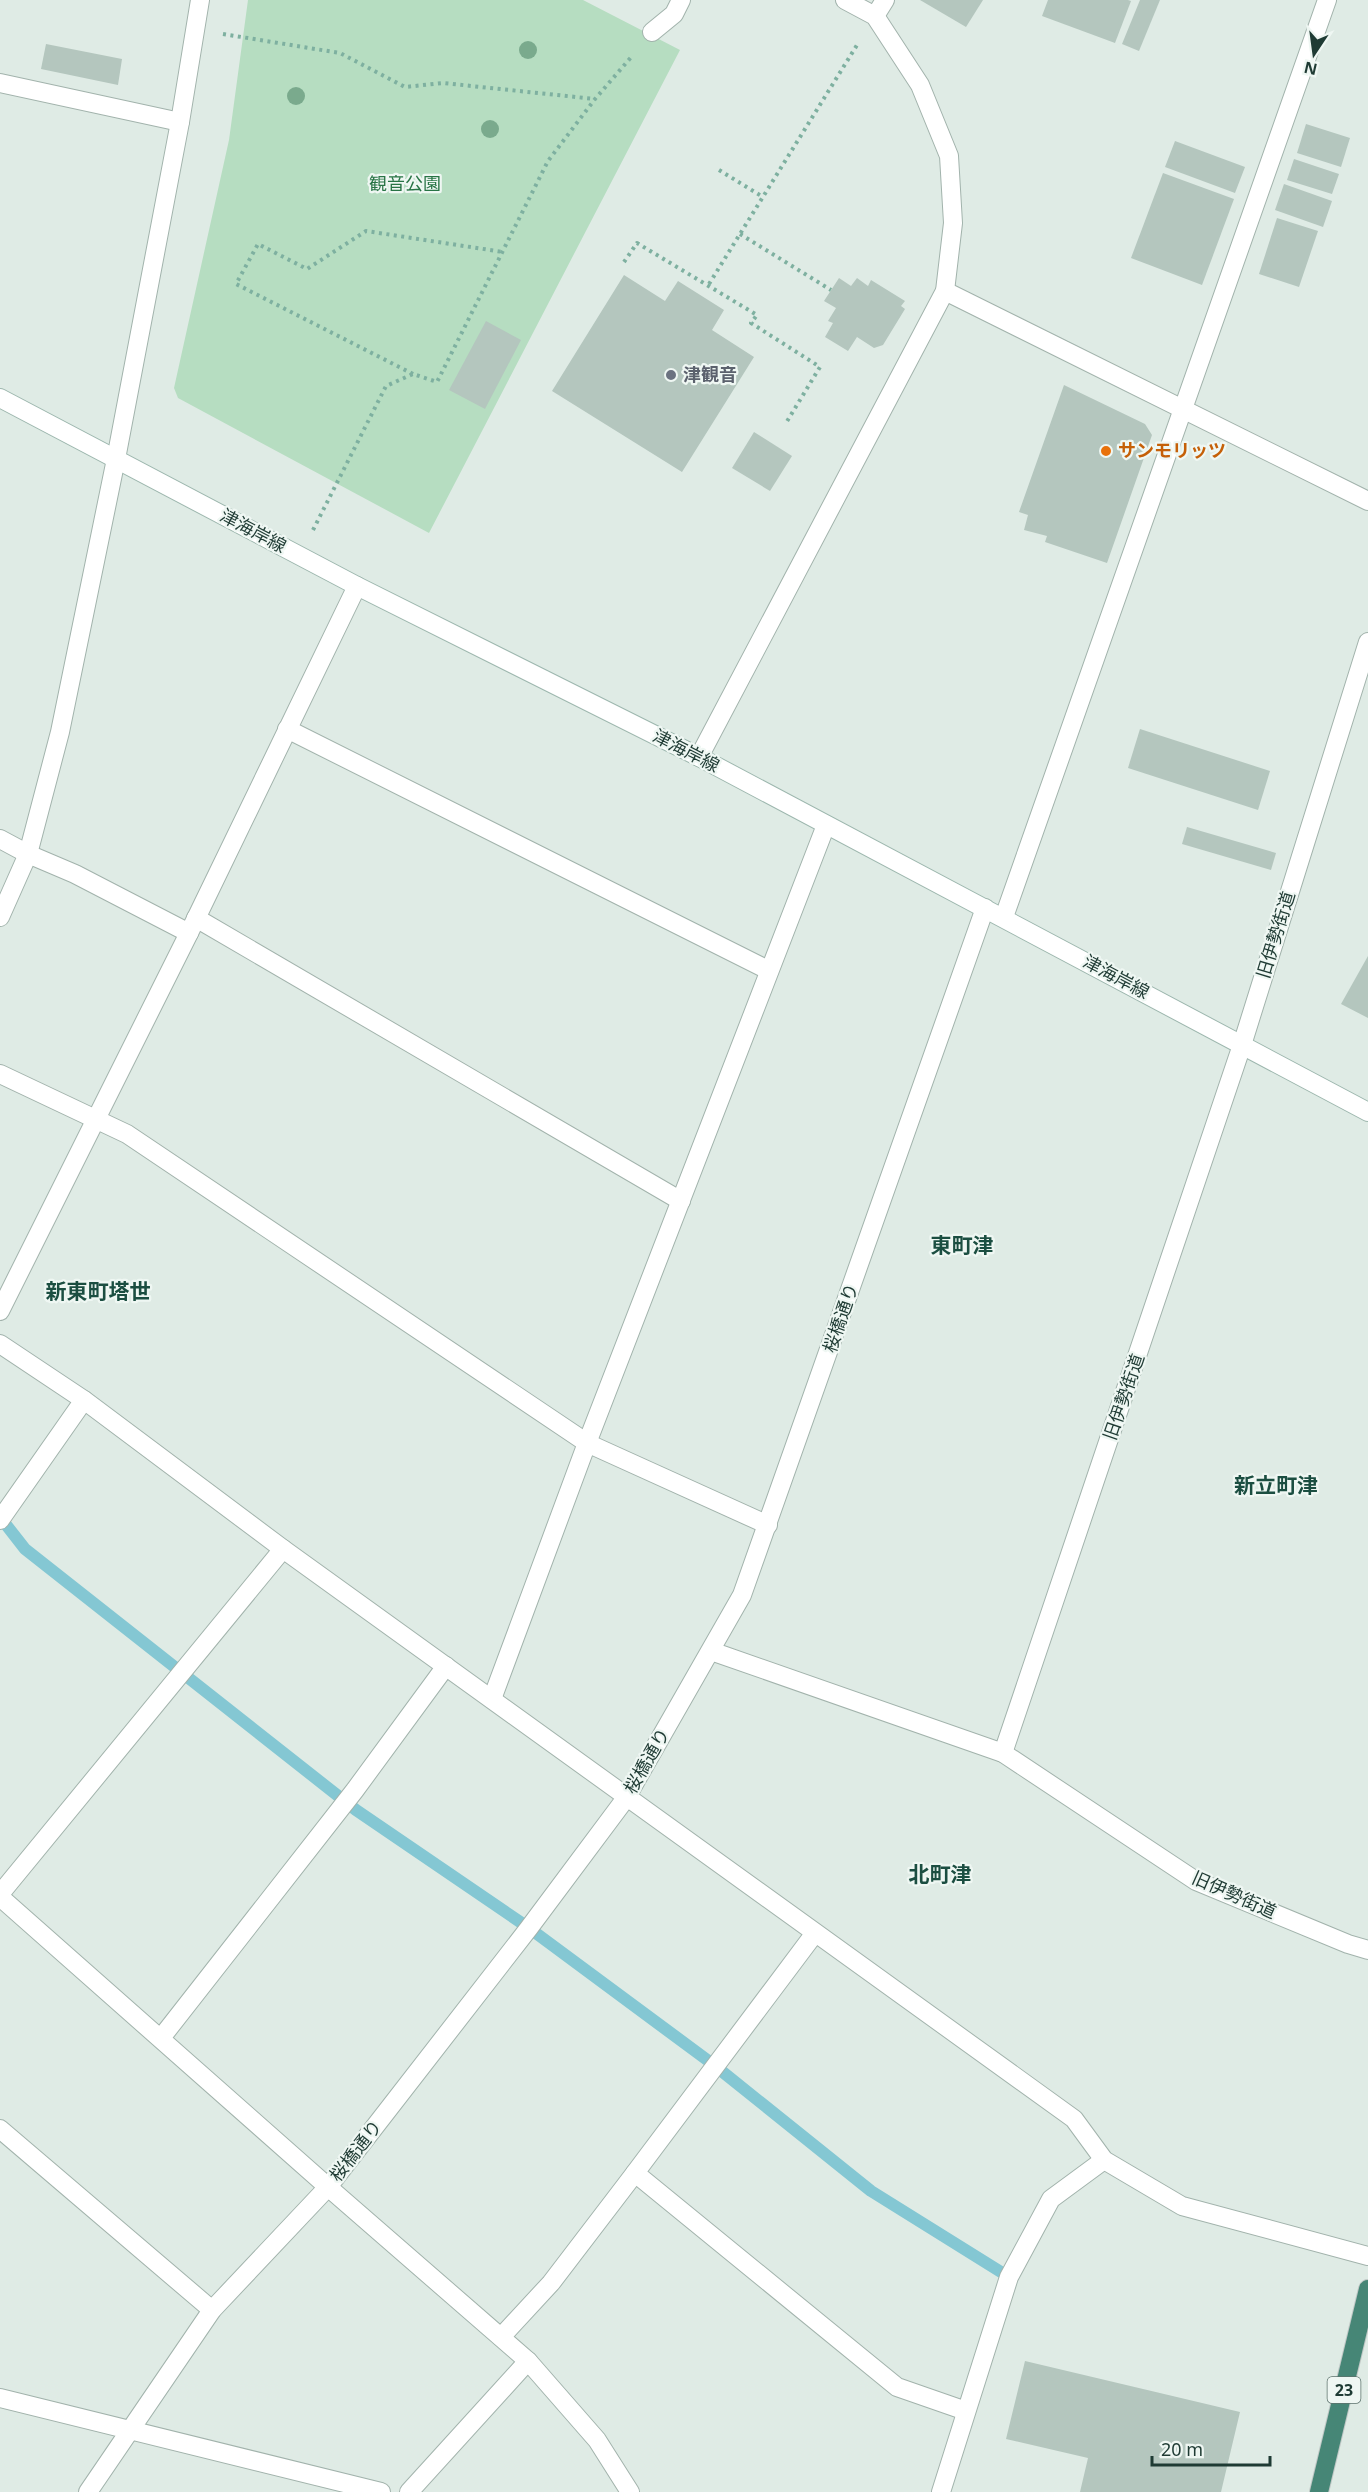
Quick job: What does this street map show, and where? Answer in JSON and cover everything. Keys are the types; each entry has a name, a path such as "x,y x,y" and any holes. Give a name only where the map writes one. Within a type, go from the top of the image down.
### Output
{"highway":[{"name":"23","path":"1320,2492 1368,2289"}],"street":[{"path":"0,917 28,854 60,732 116,459 180,122 200,0"},
{"path":"652,32 674,14 681,0"},
{"path":"699,758 945,291 953,223 949,156 920,85 875,16 845,0"},
{"path":"875,16 885,0"},
{"path":"1004,917 1327,0"},
{"path":"0,83 180,122"},
{"path":"945,291 1368,501"},
{"name":"津海岸線","path":"0,398 357,586 699,758 1004,917 1368,1112"},
{"path":"0,1311 192,926 357,586"},
{"name":"旧伊勢街道","path":"1368,642 1242,1045 1003,1754 1196,1881 1348,1944 1368,1950"},
{"path":"287,729 768,970"},
{"path":"492,1699 587,1443 826,825"},
{"path":"0,839 28,854 192,926 681,1201"},
{"name":"桜橋通り","path":"88,2492 212,2310 328,2187 529,1928 626,1798 711,1651 742,1595 768,1525 985,908"},
{"path":"0,1074 127,1134 587,1443 768,1525"},
{"path":"0,1344 84,1400 283,1549 1074,2119 1104,2160 1182,2206 1368,2256"},
{"path":"0,1520 84,1400"},
{"path":"283,1549 0,1895 328,2187 528,2361 597,2440 630,2492"},
{"path":"711,1651 1003,1754"},
{"path":"161,2038 355,1790 447,1666"},
{"path":"501,2337 551,2283 815,1933"},
{"path":"0,2130 212,2310"},
{"path":"941,2492 1010,2277 1051,2199 1104,2160"},
{"path":"635,2173 897,2387 966,2411"},
{"path":"409,2492 528,2361"},
{"path":"0,2398 381,2492"}],"path":[{"path":"709,284 875,16"},
{"path":"195,30 340,53 405,87 443,83 595,99"},
{"path":"503,252 366,231 307,269 258,244 236,284 413,374 437,382 503,252 549,161 595,99 652,32"},
{"path":"718,170 763,197"},
{"path":"740,234 831,290"},
{"path":"624,262 637,243 709,284 757,315 752,323 820,367 786,423"},
{"path":"300,555 386,386 413,374"}],"green space":[{"name":"観音公園","path":"248,0 583,0 680,50 429,533 178,398 174,388 229,140"}],"building":[{"path":"920,0 983,0 966,27"},
{"path":"1048,0 1131,1 1115,43 1042,16"},
{"path":"1140,0 1160,0 1139,51 1122,44"},
{"path":"46,44 122,59 118,85 41,69"},
{"path":"1306,124 1350,138 1341,167 1297,153"},
{"path":"1175,141 1245,167 1235,193 1165,167"},
{"path":"1294,159 1339,174 1332,194 1287,180"},
{"path":"1163,173 1234,199 1202,285 1131,258"},
{"path":"1284,184 1332,201 1323,227 1275,210"},
{"path":"1277,218 1318,231 1299,287 1259,274"},
{"path":"624,275 665,301 678,281 724,310 712,330 754,357 682,472 552,391"},
{"path":"839,278 851,286 857,278 868,286 871,280 905,301 901,306 905,309 883,345 874,348 857,337 848,351 825,337 833,323 828,321 836,308 824,301"},
{"path":"486,321 521,340 485,409 449,390"},
{"path":"1064,385 1145,424 1152,435 1107,563 1045,542 1047,536 1024,530 1028,515 1019,512"},
{"path":"754,432 792,456 770,491 732,468"},
{"path":"1140,729 1270,771 1258,810 1128,768"},
{"path":"1187,827 1276,853 1271,870 1182,844"},
{"path":"1368,956 1368,1018 1341,1004"},
{"path":"1025,2361 1240,2412 1221,2492 1080,2492 1088,2458 1006,2439"}],"waterway":[{"path":"0,1517 25,1549 356,1810 529,1928 714,2065 871,2191 1009,2277"}],"place":[{"name":"津観音","path":"671,375"},
{"name":"サンモリッツ","path":"1106,451"}],"district":[{"name":"東町津","path":"962,1246"},
{"name":"新東町塔世","path":"98,1292"},
{"name":"新立町津","path":"1276,1486"},
{"name":"北町津","path":"940,1875"}]}
